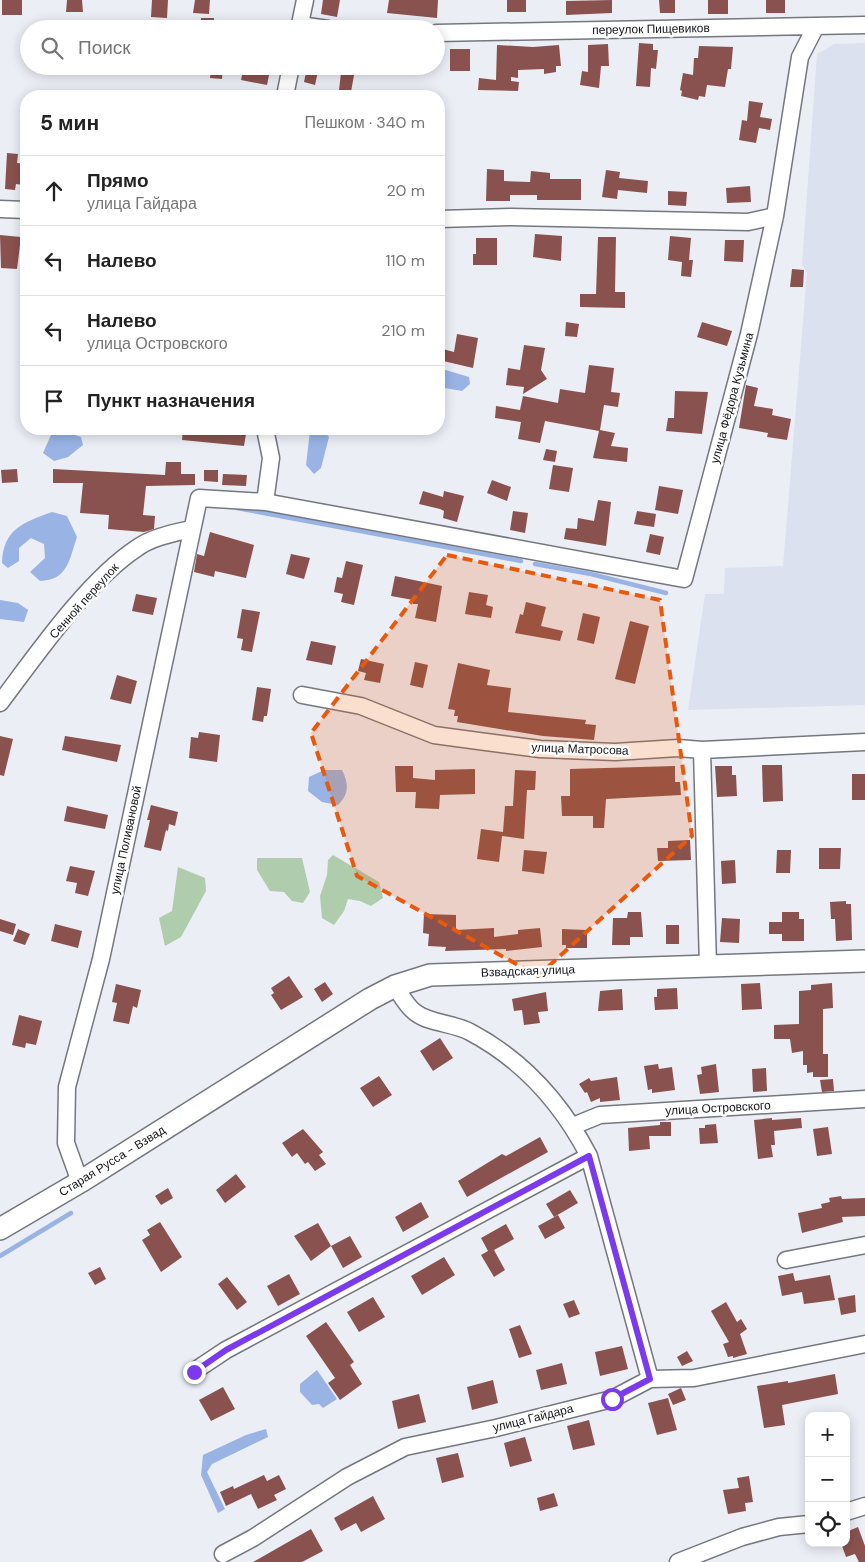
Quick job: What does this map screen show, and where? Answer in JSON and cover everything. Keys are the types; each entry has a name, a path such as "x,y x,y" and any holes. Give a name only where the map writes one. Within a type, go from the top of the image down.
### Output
{"street":[{"path":"301,20 305,0"},
{"name":"переулок Пищевиков","path":"445,33 865,25"},
{"name":"улица Фёдора Кузьмина","path":"266,502 684,579 749,334 775,216 800,57 816,26"},
{"path":"286,90 289,75"},
{"path":"0,210 20,210"},
{"path":"445,219 511,217 748,222 775,216"},
{"path":"266,435 271,458 266,502"},
{"name":"улица Поливановой","path":"80,1182 66,1143 67,1087 101,959 199,498 266,502"},
{"name":"Сенной переулок","path":"0,702 87,594 118,562 139,546 170,534 191,529"},
{"name":"улица Матросова","path":"302,695 361,706 434,735 540,749 615,752 865,742"},
{"path":"702,750 708,966"},
{"name":"Взвадская улица","path":"223,1092 370,999 395,986 430,975 865,961"},
{"path":"395,986 416,1014 469,1031 502,1052 534,1078 573,1126 589,1156 650,1379"},
{"name":"Старая Русса - Взвад","path":"0,1229 80,1182 223,1092"},
{"name":"улица Островского","path":"573,1126 600,1115 865,1099"},
{"path":"194,1372 226,1350 589,1156"},
{"path":"786,1260 865,1245"},
{"name":"улица Гайдара","path":"223,1554 253,1538 347,1477 404,1447 496,1428 612,1399 650,1379 694,1378 865,1344"},
{"path":"850,1511 865,1506"},
{"path":"678,1562 742,1537 779,1527 805,1524"}],"highlighted area":[{"path":"447,555 660,600 692,836 538,976 357,876 311,733"}],"shaded area":[{"path":"865,43 865,705 688,710 705,594 724,594 725,568 783,566 807,273 802,264 817,54 834,44"}],"green space":[{"path":"333,855 379,882 383,898 371,906 360,901 348,899 344,911 334,925 322,918 320,896 327,875 328,860"},
{"path":"257,858 302,858 310,892 303,903 292,901 284,892 270,891 257,870"},
{"path":"178,867 205,878 206,891 181,937 165,946 159,918 172,911"}],"water":[{"path":"445,370 469,377 470,384 462,391 445,388"},
{"path":"51,435 75,435 81,437 83,445 68,457 54,461 43,453"},
{"path":"310,435 327,435 329,437 321,468 314,474 306,465"},
{"path":"52,512 67,516 77,537 69,561 62,573 49,580 40,581 30,572 45,558 44,544 31,538 19,548 19,561 8,568 2,563 6,542 17,528 33,519"},
{"path":"0,600 18,603 28,610 24,622 0,619"},
{"path":"324,770 342,770 344,775 347,789 342,801 338,805 322,802 308,791 309,777"},
{"path":"317,1370 337,1399 323,1408 319,1404 312,1405 300,1392 300,1384"},
{"path":"266,1429 268,1437 212,1464 207,1472 225,1509 218,1513 201,1475 203,1455 246,1435"}],"building":[{"path":"2,0 22,0 22,15 2,15"},
{"path":"67,0 82,0 83,12 66,12"},
{"path":"152,0 168,0 167,18 151,17"},
{"path":"195,0 210,0 209,14 193,13"},
{"path":"323,0 340,0 337,17 321,14"},
{"path":"389,0 438,0 437,18 387,13"},
{"path":"507,0 526,0 526,12 507,12"},
{"path":"612,0 612,13 566,15 566,1"},
{"path":"659,0 675,0 675,13 660,13"},
{"path":"708,0 728,0 728,14 708,14"},
{"path":"766,0 785,0 785,13 766,13"},
{"path":"201,18 214,18 214,20 201,20"},
{"path":"639,43 653,44 653,50 658,50 656,69 651,68 650,87 636,86"},
{"path":"608,44 609,66 601,66 599,88 580,85 582,71 588,72 588,45"},
{"path":"497,45 533,47 559,45 561,66 556,66 556,72 544,74 544,69 518,70 518,78 511,77 511,81 519,82 518,91 478,90 479,78 496,80"},
{"path":"699,46 733,47 731,69 728,69 725,87 707,85 705,97 699,96 698,100 681,96 682,91 680,90 683,73 693,75 694,58 698,58"},
{"path":"450,49 470,49 470,71 450,71"},
{"path":"210,75 222,75 222,79 210,78"},
{"path":"242,75 269,75 267,85 241,80"},
{"path":"306,75 317,75 315,85 304,82"},
{"path":"341,75 354,75 351,90 339,90"},
{"path":"749,101 763,103 760,117 772,119 770,130 759,128 756,143 739,140 742,120 747,121"},
{"path":"7,153 18,154 17,163 20,163 20,184 16,184 15,190 5,189"},
{"path":"487,169 504,170 504,181 530,182 531,171 550,173 550,179 581,179 581,200 537,200 537,195 510,195 510,201 486,201"},
{"path":"606,170 620,172 619,178 648,181 647,193 618,190 617,199 602,197"},
{"path":"750,186 751,202 727,203 726,188"},
{"path":"668,191 687,192 686,206 668,205"},
{"path":"535,234 562,236 561,261 533,257"},
{"path":"0,235 20,237 17,269 1,268"},
{"path":"670,236 691,238 689,260 693,260 691,277 681,276 682,262 668,260"},
{"path":"598,237 616,237 615,292 625,292 625,308 580,307 580,294 596,294"},
{"path":"476,238 497,238 497,265 473,265 473,254 476,254"},
{"path":"725,240 744,240 743,262 724,261"},
{"path":"792,269 804,270 803,287 790,287"},
{"path":"566,322 579,324 577,337 565,336"},
{"path":"702,322 732,331 727,346 697,337"},
{"path":"457,334 478,338 473,368 445,361 445,350 454,352"},
{"path":"524,345 545,348 541,370 547,379 523,394 524,387 506,385 508,368 520,370"},
{"path":"589,365 614,368 611,392 620,393 618,407 604,405 600,430 615,433 611,446 628,448 627,462 593,458 599,431 545,421 540,443 518,439 521,422 495,418 496,406 520,410 523,396 558,403 560,389 585,393"},
{"path":"746,385 758,388 754,406 773,409 772,415 791,419 787,440 767,437 768,433 739,428"},
{"path":"675,391 708,392 702,434 666,431 668,418 674,418"},
{"path":"182,435 246,435 244,446 182,440"},
{"path":"546,449 557,451 555,462 543,460"},
{"path":"166,462 181,462 181,474 195,474 195,485 146,486 143,515 155,516 154,529 144,532 108,529 109,515 80,513 83,483 53,483 53,469 165,475"},
{"path":"553,465 573,468 569,492 549,489"},
{"path":"17,469 18,482 2,483 1,470"},
{"path":"204,470 218,470 218,482 204,481"},
{"path":"223,474 247,475 246,486 222,485"},
{"path":"492,480 511,487 507,501 487,493"},
{"path":"659,486 683,490 678,514 655,510"},
{"path":"423,491 443,497 444,491 464,496 457,522 443,518 444,511 440,509 419,504"},
{"path":"598,500 611,502 606,546 564,539 566,528 577,529 578,518 594,521"},
{"path":"513,511 528,513 525,533 510,530"},
{"path":"637,511 656,514 654,527 634,524"},
{"path":"210,532 254,545 246,578 215,571 214,577 194,572 197,554 204,556"},
{"path":"650,534 664,537 660,555 646,552"},
{"path":"291,554 310,558 304,579 286,574"},
{"path":"346,561 363,565 354,605 341,602 343,594 334,592 337,577 342,578"},
{"path":"395,576 442,586 436,622 415,618 418,604 413,604 413,600 391,596"},
{"path":"469,592 488,595 486,605 493,607 491,618 465,614"},
{"path":"136,594 157,598 153,615 132,611"},
{"path":"526,602 546,607 541,626 563,631 560,641 515,633 520,614 523,615"},
{"path":"242,609 260,612 252,652 241,650 243,639 237,638"},
{"path":"583,613 600,617 594,644 577,640"},
{"path":"630,621 649,626 635,684 615,679"},
{"path":"311,641 336,646 332,665 306,660"},
{"path":"361,659 384,664 380,683 364,680 366,673 358,671"},
{"path":"415,662 428,665 423,688 410,685"},
{"path":"458,663 490,670 487,685 511,688 508,712 586,720 585,724 596,725 594,740 543,736 457,722 458,716 454,716 455,710 448,709"},
{"path":"117,675 137,681 131,704 110,699"},
{"path":"257,687 271,689 267,716 264,716 263,722 252,720"},
{"path":"199,732 220,735 217,762 189,758 191,737 198,738"},
{"path":"0,736 13,739 4,776 0,775"},
{"path":"65,736 121,745 117,762 62,750"},
{"path":"762,765 782,765 783,801 763,802"},
{"path":"395,766 413,766 413,778 435,780 435,770 475,769 475,794 440,795 439,809 415,808 416,792 396,792"},
{"path":"675,766 675,782 680,782 681,795 606,799 604,828 593,828 593,816 562,816 561,796 570,796 570,769"},
{"path":"715,766 732,766 732,775 736,775 737,796 717,797"},
{"path":"515,770 536,771 535,790 527,790 524,839 502,836 499,862 477,859 481,829 503,832 505,806 513,806"},
{"path":"852,774 865,774 865,800 852,800"},
{"path":"151,805 178,812 175,826 169,824 168,831 166,830 161,851 144,847"},
{"path":"67,806 108,815 105,829 64,821"},
{"path":"690,840 691,860 658,861 657,848 668,848 668,841"},
{"path":"819,848 841,848 840,869 819,869"},
{"path":"524,850 547,852 544,874 522,871"},
{"path":"777,850 791,850 790,873 776,873"},
{"path":"735,860 736,883 722,884 721,861"},
{"path":"70,866 95,871 88,896 75,893 77,883 66,881"},
{"path":"846,901 846,904 851,904 852,940 836,941 835,919 831,919 830,902"},
{"path":"628,912 641,912 643,937 630,937 630,945 612,945 613,918 627,918"},
{"path":"782,912 799,912 799,919 804,919 804,941 782,941 782,934 769,934 769,922 782,922"},
{"path":"424,914 456,915 456,930 494,928 494,937 518,934 518,930 540,928 542,947 506,951 506,949 445,951 446,947 428,946 429,934 423,933"},
{"path":"722,918 740,919 739,943 720,942"},
{"path":"0,919 16,924 13,935 0,931"},
{"path":"55,924 82,931 78,948 51,941"},
{"path":"666,925 679,925 679,944 666,944"},
{"path":"18,929 30,934 25,945 13,941"},
{"path":"562,929 587,930 587,948 566,948 566,945 562,945"},
{"path":"289,976 303,997 281,1010 271,995 274,993 271,988"},
{"path":"325,982 333,994 322,1002 314,989"},
{"path":"760,983 762,1009 742,1010 741,984"},
{"path":"832,983 833,1008 823,1009 823,1054 828,1054 828,1077 813,1077 813,1072 807,1073 807,1065 803,1065 803,1051 792,1053 790,1039 774,1039 774,1025 799,1024 799,991 811,990 811,985"},
{"path":"116,984 141,990 137,1008 133,1006 129,1024 113,1021 117,1003 112,1002"},
{"path":"677,988 678,1009 655,1010 654,997 657,997 657,989"},
{"path":"622,989 623,1010 598,1011 600,991"},
{"path":"546,992 548,1011 538,1012 540,1023 524,1025 522,1010 514,1011 512,999"},
{"path":"19,1015 42,1021 36,1045 26,1043 25,1048 12,1045"},
{"path":"440,1038 453,1058 433,1071 420,1051"},
{"path":"658,1064 659,1069 672,1067 675,1090 652,1093 652,1089 648,1090 644,1066"},
{"path":"716,1064 719,1092 700,1094 697,1075 702,1074 701,1067"},
{"path":"766,1068 767,1091 753,1092 752,1069"},
{"path":"379,1076 392,1095 373,1107 360,1088"},
{"path":"617,1077 620,1100 600,1102 600,1098 591,1102 587,1092 585,1093 579,1084 589,1078 591,1081"},
{"path":"833,1079 834,1091 822,1092 820,1080"},
{"path":"772,1118 772,1120 801,1118 802,1128 774,1131 775,1145 771,1145 773,1157 758,1159 754,1120"},
{"path":"660,1122 671,1122 671,1136 649,1136 650,1149 629,1151 628,1128 660,1125"},
{"path":"716,1124 718,1143 700,1144 699,1128 705,1128 705,1125"},
{"path":"828,1127 832,1154 817,1156 813,1129"},
{"path":"303,1129 323,1152 319,1155 326,1164 315,1171 308,1162 305,1164 297,1153 292,1157 282,1143"},
{"path":"540,1137 548,1152 467,1197 458,1181 502,1154 506,1156"},
{"path":"236,1174 246,1187 225,1203 216,1190"},
{"path":"168,1188 173,1198 161,1205 155,1196"},
{"path":"570,1190 578,1203 554,1217 546,1204"},
{"path":"841,1196 842,1199 865,1198 865,1216 842,1217 843,1222 802,1233 798,1213 822,1208 821,1204 830,1202 829,1198"},
{"path":"421,1202 429,1217 403,1232 395,1217"},
{"path":"558,1215 565,1228 545,1239 538,1226"},
{"path":"160,1222 182,1257 161,1272 142,1240 150,1235 147,1230"},
{"path":"318,1223 331,1246 311,1261 294,1236"},
{"path":"506,1224 514,1239 494,1250 505,1270 494,1277 481,1255 488,1251 481,1238"},
{"path":"350,1236 362,1257 343,1268 331,1246"},
{"path":"444,1257 455,1275 422,1295 411,1276"},
{"path":"100,1267 106,1279 95,1285 88,1273"},
{"path":"793,1273 795,1281 830,1275 835,1300 804,1304 802,1292 782,1296 778,1276"},
{"path":"289,1274 300,1294 278,1306 267,1286"},
{"path":"227,1277 247,1302 237,1310 218,1284"},
{"path":"855,1295 856,1312 841,1315 838,1298"},
{"path":"373,1297 385,1317 359,1332 347,1312"},
{"path":"574,1300 580,1314 569,1318 563,1304"},
{"path":"726,1302 737,1322 741,1319 747,1329 740,1334 747,1354 733,1358 733,1356 728,1357 723,1344 729,1342 711,1311"},
{"path":"326,1322 354,1362 350,1365 362,1384 340,1400 328,1383 335,1378 306,1336"},
{"path":"520,1325 532,1354 519,1358 509,1329"},
{"path":"622,1346 628,1369 600,1376 595,1352"},
{"path":"687,1351 693,1361 682,1366 677,1357"},
{"path":"562,1363 567,1384 541,1390 536,1370"},
{"path":"835,1374 838,1394 782,1405 785,1425 764,1428 757,1386 788,1381 788,1383"},
{"path":"493,1380 498,1403 472,1410 467,1387"},
{"path":"223,1387 235,1409 211,1421 199,1400"},
{"path":"681,1388 686,1400 673,1405 668,1394"},
{"path":"419,1394 426,1422 398,1429 392,1401"},
{"path":"668,1398 677,1430 657,1435 648,1403"},
{"path":"589,1420 595,1445 573,1450 567,1426"},
{"path":"525,1437 532,1461 510,1467 504,1443"},
{"path":"458,1453 464,1477 442,1483 436,1458"},
{"path":"264,1475 267,1481 279,1475 286,1489 274,1495 277,1500 258,1509 251,1494 226,1506 220,1492 233,1486 234,1489"},
{"path":"749,1476 753,1502 745,1503 746,1511 728,1514 723,1490 739,1488 737,1478"},
{"path":"554,1493 558,1506 540,1511 537,1498"},
{"path":"373,1496 385,1519 361,1532 356,1523 341,1531 334,1518"},
{"path":"858,1527 865,1546 865,1562 859,1562 855,1554 846,1557 842,1547 850,1547 850,1530"},
{"path":"311,1529 323,1551 302,1562 253,1562"}],"waterway":[{"path":"237,508 521,561"},
{"path":"535,564 591,574 666,593"},
{"path":"0,1256 71,1213"}],"route":[{"path":"194,1372 226,1350 277,1325 589,1156 650,1379 612,1399"}]}
